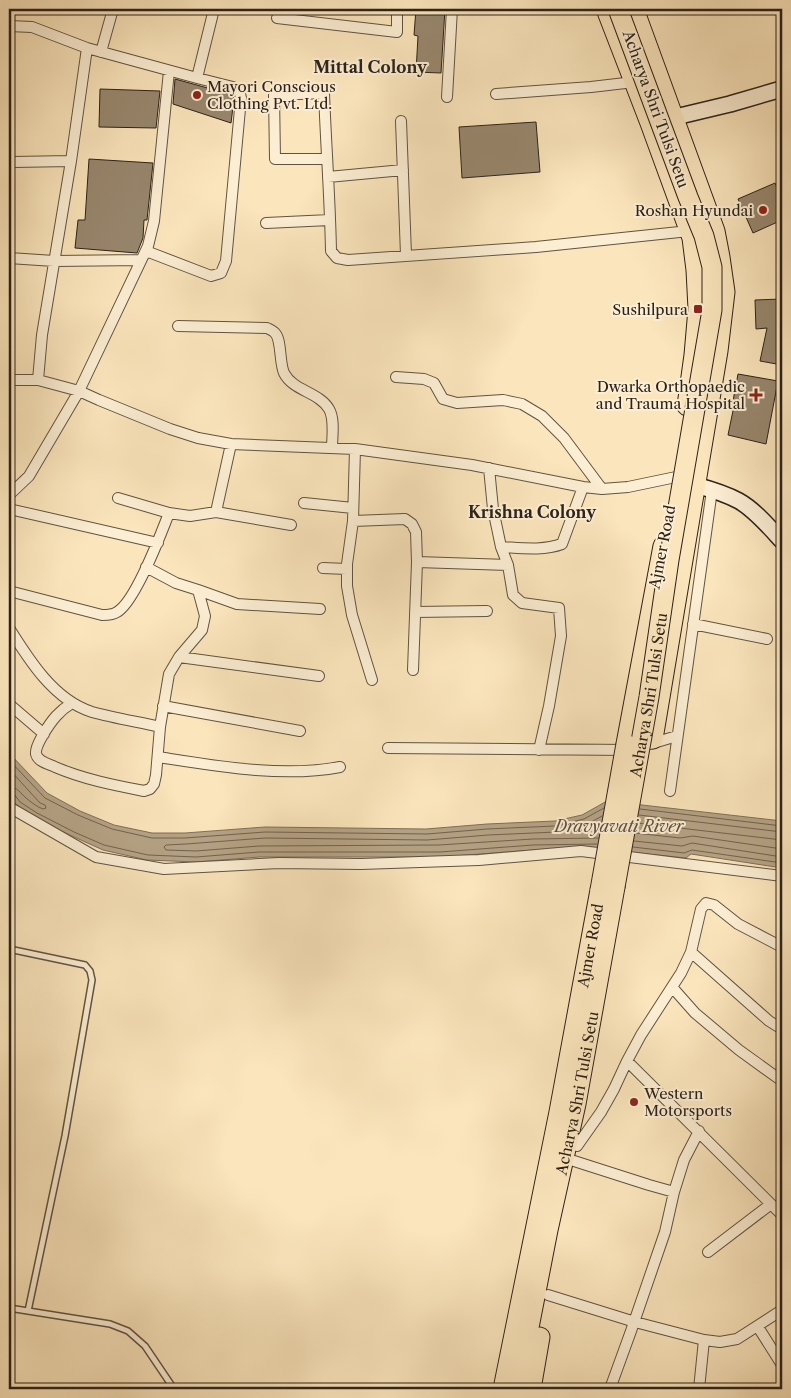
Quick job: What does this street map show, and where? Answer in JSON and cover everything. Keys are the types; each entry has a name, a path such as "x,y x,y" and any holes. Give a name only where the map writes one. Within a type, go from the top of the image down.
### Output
{"highway":[{"name":"Ajmer Road","path":"503,1389 559,1112 676,477 694,356 698,309 692,238 606,9"},
{"name":"Acharya Shri Tulsi Setu","path":"517,1389 548,1230 576,1104 607,938 649,697 668,570 712,310 712,268 704,236 618,9"},
{"name":"Ajmer Road","path":"531,1389 667,660 703,488 725,292 715,231 634,9"}],"street":[{"path":"101,52 113,9"},
{"path":"197,78 214,9"},
{"path":"277,18 397,32 398,9"},
{"path":"447,97 452,9"},
{"path":"9,26 32,27 87,48 169,71 233,86 239,90 241,98 226,261 221,273 211,276 144,255 54,260 9,258"},
{"path":"38,380 42,334 71,161 87,48"},
{"path":"9,496 29,476 79,391 148,246 154,221 169,71"},
{"path":"496,94 634,82"},
{"path":"650,123 730,104 782,88"},
{"path":"327,159 275,160 274,95 324,93 330,220 331,251 337,258 348,260 536,247 689,231"},
{"path":"400,121 406,255"},
{"path":"13,162 71,161"},
{"path":"328,177 403,170"},
{"path":"266,223 330,220"},
{"path":"178,326 267,328 275,332 279,341 281,362 290,382 322,401 330,410 332,448"},
{"path":"396,377 424,379 434,383 439,394 444,399 457,403 503,400 522,404 542,416 564,438 602,489"},
{"path":"9,380 38,380 79,391 170,429 198,438 231,444 355,449 472,465 602,489 628,487 676,477"},
{"path":"216,512 231,444"},
{"path":"355,449 353,521 347,569 347,586 352,615 372,680"},
{"path":"489,468 493,509 501,547 508,565 512,595 522,603 559,608 561,636 539,750"},
{"path":"501,547 535,548 562,544 583,487"},
{"path":"670,790 693,624 703,488 740,502 759,517 782,541"},
{"path":"118,498 169,513 190,516 216,512 291,525"},
{"path":"304,503 353,508"},
{"path":"9,509 158,543"},
{"path":"9,591 102,615 117,613 129,600 158,543 169,513"},
{"path":"353,521 405,520 412,524 416,532 417,562 413,670"},
{"path":"417,562 508,565"},
{"path":"146,567 176,583 237,604 320,609"},
{"path":"323,568 347,569"},
{"path":"72,703 61,710 51,721 37,746 36,754 39,758 43,762 74,775 97,782 144,791 150,789 154,784 160,727 169,674 179,657 202,630 205,616 198,590"},
{"path":"415,612 487,612"},
{"path":"693,624 766,639"},
{"path":"9,628 30,661 59,693 72,703 92,712 160,727"},
{"path":"179,657 319,676"},
{"path":"9,704 44,734"},
{"path":"164,706 300,731"},
{"path":"388,748 627,751 677,736"},
{"path":"158,757 248,770 323,770 340,767"},
{"path":"9,806 96,856 164,869 279,863 361,864 479,860 581,851 782,876"},
{"path":"674,1192 649,1186 575,1153 614,1089 641,1035 681,973 691,952 701,909 706,903 714,904 738,924 782,947"},
{"path":"691,952 769,1021 782,1028"},
{"path":"672,987 695,1012 739,1050 782,1081"},
{"path":"627,1061 782,1215"},
{"path":"611,1386 665,1232 674,1192 684,1160 699,1131"},
{"path":"708,1252 771,1204"},
{"path":"548,1295 635,1322 704,1340 720,1342 737,1339 782,1310"},
{"path":"758,1327 782,1365"},
{"path":"699,1389 704,1340"}],"lane":[{"path":"9,949 85,965 90,971 92,980 65,1136 28,1312"},
{"path":"9,1308 110,1324 128,1331 145,1346 174,1389"}],"water":[{"name":"Dravyavati River","path":"9,753 47,793 80,811 114,825 152,833 185,833 265,827 426,829 555,821 582,815 607,801 782,821 782,868 691,854 686,858 599,849 533,850 440,857 259,857 196,862 147,860 103,850 34,818 17,805 9,796"}],"building":[{"path":"416,9 445,9 441,73 416,72 418,36 414,35"},
{"path":"175,79 233,95 231,123 173,104"},
{"path":"100,89 160,91 156,128 99,127"},
{"path":"536,122 540,172 462,178 459,127"},
{"path":"89,159 153,163 147,220 144,220 143,238 137,253 75,248 78,220 85,220"},
{"name":"Roshan Hyundai","path":"775,183 782,200 782,220 753,233 738,199"},
{"path":"782,299 782,365 760,361 767,328 756,329 755,300"},
{"path":"738,374 778,381 766,444 728,435"}],"place":[{"name":"Mayori Conscious Clothing Pvt. Ltd.","path":"197,95"},
{"name":"Roshan Hyundai","path":"763,210"},
{"name":"Sushilpura","path":"698,309"},
{"name":"Dwarka Orthopaedic and Trauma Hospital","path":"756,395"},
{"name":"Western Motorsports","path":"634,1102"}],"district":[{"name":"Mittal Colony","path":"370,67"},
{"name":"Krishna Colony","path":"532,512"}]}
